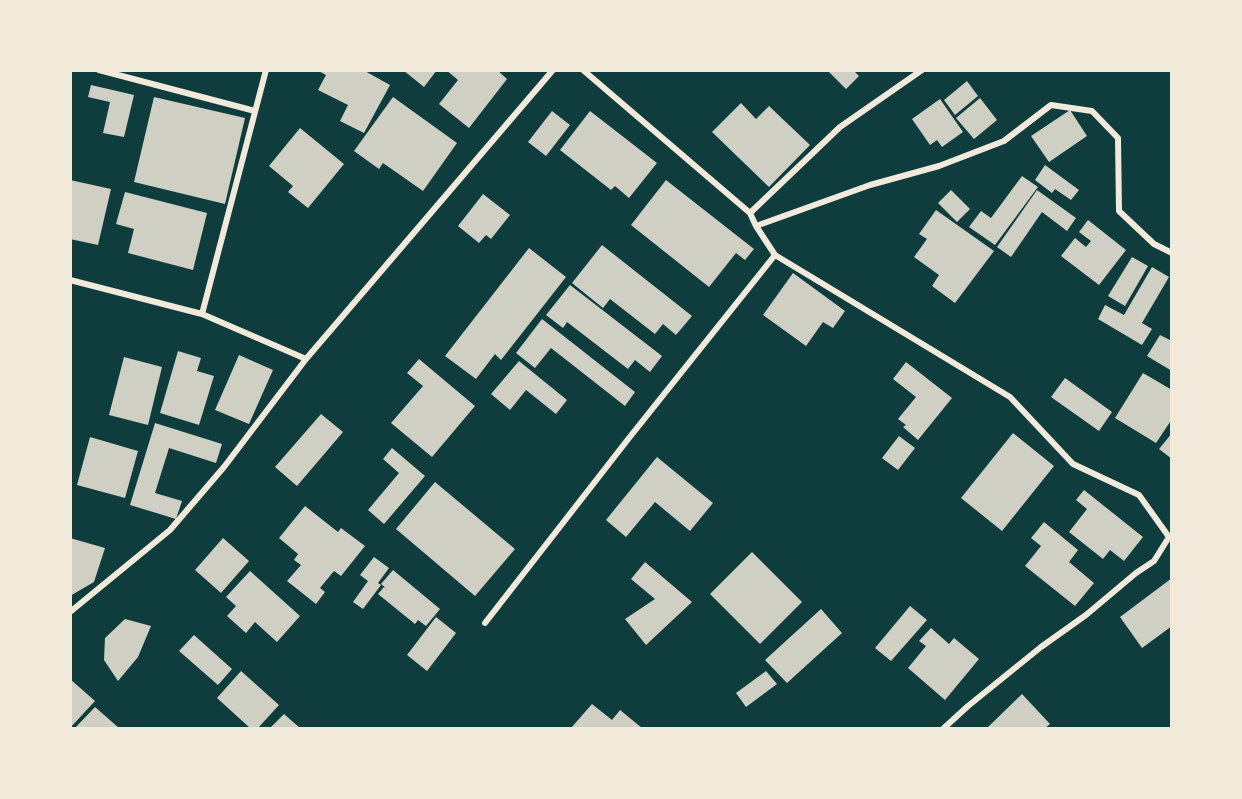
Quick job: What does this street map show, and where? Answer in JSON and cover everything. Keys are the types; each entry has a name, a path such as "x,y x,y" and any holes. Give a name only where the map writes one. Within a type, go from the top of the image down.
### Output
{"street":[{"path":"99,70 255,111"},
{"path":"202,314 266,70"},
{"path":"70,612 170,530 224,467 306,359 553,70"},
{"path":"583,70 750,213 776,255 1010,396 1073,464 1140,495 1169,537 1154,561 1041,647 968,706 944,729"},
{"path":"750,213 840,127 922,70"},
{"path":"756,226 870,185 939,166 1004,141 1052,105 1092,111 1118,138 1119,211 1154,244 1172,253"},
{"path":"485,624 629,438 776,255"},
{"path":"70,280 202,314 306,359"}],"building":[{"path":"317,70 363,70 390,85 364,133 340,121 348,105 318,90 326,75"},
{"path":"403,70 437,70 424,87"},
{"path":"446,70 497,70 507,79 469,128 439,104 458,80"},
{"path":"827,70 853,70 859,76 846,89"},
{"path":"967,81 978,96 955,115 944,100"},
{"path":"91,85 134,95 124,137 103,133 110,102 88,97"},
{"path":"154,97 245,118 225,204 134,182"},
{"path":"393,97 457,143 423,191 383,163 379,169 354,151"},
{"path":"980,98 997,120 974,139 956,118"},
{"path":"940,99 963,132 942,147 937,140 930,145 912,119"},
{"path":"741,103 756,119 769,106 810,145 769,187 712,132"},
{"path":"1070,110 1087,136 1049,162 1031,136"},
{"path":"552,111 570,125 546,156 528,142"},
{"path":"590,111 657,163 629,198 615,186 611,190 560,150"},
{"path":"300,128 344,164 308,208 288,192 293,186 269,166"},
{"path":"1045,165 1079,190 1071,200 1055,189 1052,193 1035,180"},
{"path":"1022,176 1038,187 995,245 969,227 981,211 991,218"},
{"path":"70,180 111,189 98,245 70,239"},
{"path":"666,180 754,249 745,260 736,253 709,287 631,225"},
{"path":"951,190 970,209 957,222 938,203"},
{"path":"1037,190 1076,218 1067,231 1042,212 1011,257 997,247"},
{"path":"125,192 207,213 193,270 128,253 134,229 116,224"},
{"path":"483,194 510,215 491,239 486,235 479,243 458,226"},
{"path":"936,210 994,251 955,303 932,286 939,275 914,257 927,239 919,234"},
{"path":"1088,220 1126,250 1099,285 1061,256 1075,238 1086,247 1091,241 1079,232"},
{"path":"602,245 692,316 676,335 663,324 655,334 610,299 603,308 572,283"},
{"path":"529,248 566,277 501,360 495,354 476,379 445,356"},
{"path":"1132,257 1148,266 1125,306 1108,296"},
{"path":"1152,267 1169,277 1142,323 1152,329 1142,345 1098,319 1105,305 1124,315"},
{"path":"793,273 845,311 833,328 823,322 806,346 763,315"},
{"path":"570,285 662,356 650,372 635,360 628,369 567,322 563,328 546,315"},
{"path":"542,319 635,392 625,406 551,348 535,368 516,353"},
{"path":"1160,335 1172,341 1172,371 1147,356"},
{"path":"178,351 201,358 197,371 214,376 199,425 160,413"},
{"path":"239,355 273,370 249,424 215,410"},
{"path":"124,357 162,367 148,425 109,415"},
{"path":"419,359 475,406 432,457 391,423 423,386 407,373"},
{"path":"519,361 567,400 556,414 526,390 510,410 491,394"},
{"path":"906,362 952,398 918,440 903,427 906,425 898,419 916,397 893,379"},
{"path":"1143,373 1172,390 1172,419 1156,443 1115,418"},
{"path":"1065,378 1112,412 1099,431 1051,397"},
{"path":"321,414 343,432 297,486 275,467"},
{"path":"155,423 222,444 216,463 169,448 155,493 182,501 176,519 130,505"},
{"path":"1013,433 1054,466 1002,531 961,498"},
{"path":"1172,433 1172,459 1159,449"},
{"path":"899,436 915,448 898,470 882,458"},
{"path":"90,437 138,451 125,498 77,485"},
{"path":"392,448 425,476 384,524 368,510 399,473 383,459"},
{"path":"657,457 713,503 690,531 655,502 626,537 606,520"},
{"path":"435,482 515,549 475,596 396,529"},
{"path":"1084,490 1143,537 1124,561 1110,550 1103,559 1069,532 1087,509 1076,500"},
{"path":"305,506 338,532 341,528 365,546 341,576 334,571 320,588 325,592 316,604 287,581 301,565 294,560 298,554 279,538"},
{"path":"1044,522 1078,550 1069,562 1094,583 1075,606 1025,566 1041,546 1031,538"},
{"path":"70,538 105,548 94,582 70,596"},
{"path":"223,538 249,561 221,593 195,570"},
{"path":"752,552 802,602 760,644 710,594"},
{"path":"374,557 389,568 378,583 381,585 363,609 353,602 368,581 360,575"},
{"path":"645,562 692,602 646,645 625,619 655,599 631,579"},
{"path":"393,570 440,609 426,626 418,620 415,624 378,594 384,587 387,589 381,584"},
{"path":"250,571 300,616 277,642 255,622 246,633 227,616 236,606 226,597"},
{"path":"1172,578 1172,626 1142,648 1120,617"},
{"path":"910,606 927,620 891,661 875,648"},
{"path":"821,609 842,633 787,683 765,660"},
{"path":"436,617 456,633 427,671 407,655"},
{"path":"125,619 151,626 138,657 118,681 104,660 105,638"},
{"path":"931,628 949,644 954,638 979,659 945,700 908,668 926,646 919,641"},
{"path":"194,635 232,669 218,685 179,651"},
{"path":"241,671 279,705 258,728 250,728 217,698"},
{"path":"766,671 777,684 746,707 736,693"},
{"path":"70,679 95,701 70,728"},
{"path":"1022,694 1050,724 1045,728 987,728"},
{"path":"592,704 612,720 620,710 642,728 571,728"},
{"path":"95,707 119,728 75,728"},
{"path":"284,714 300,728 270,728"}]}
